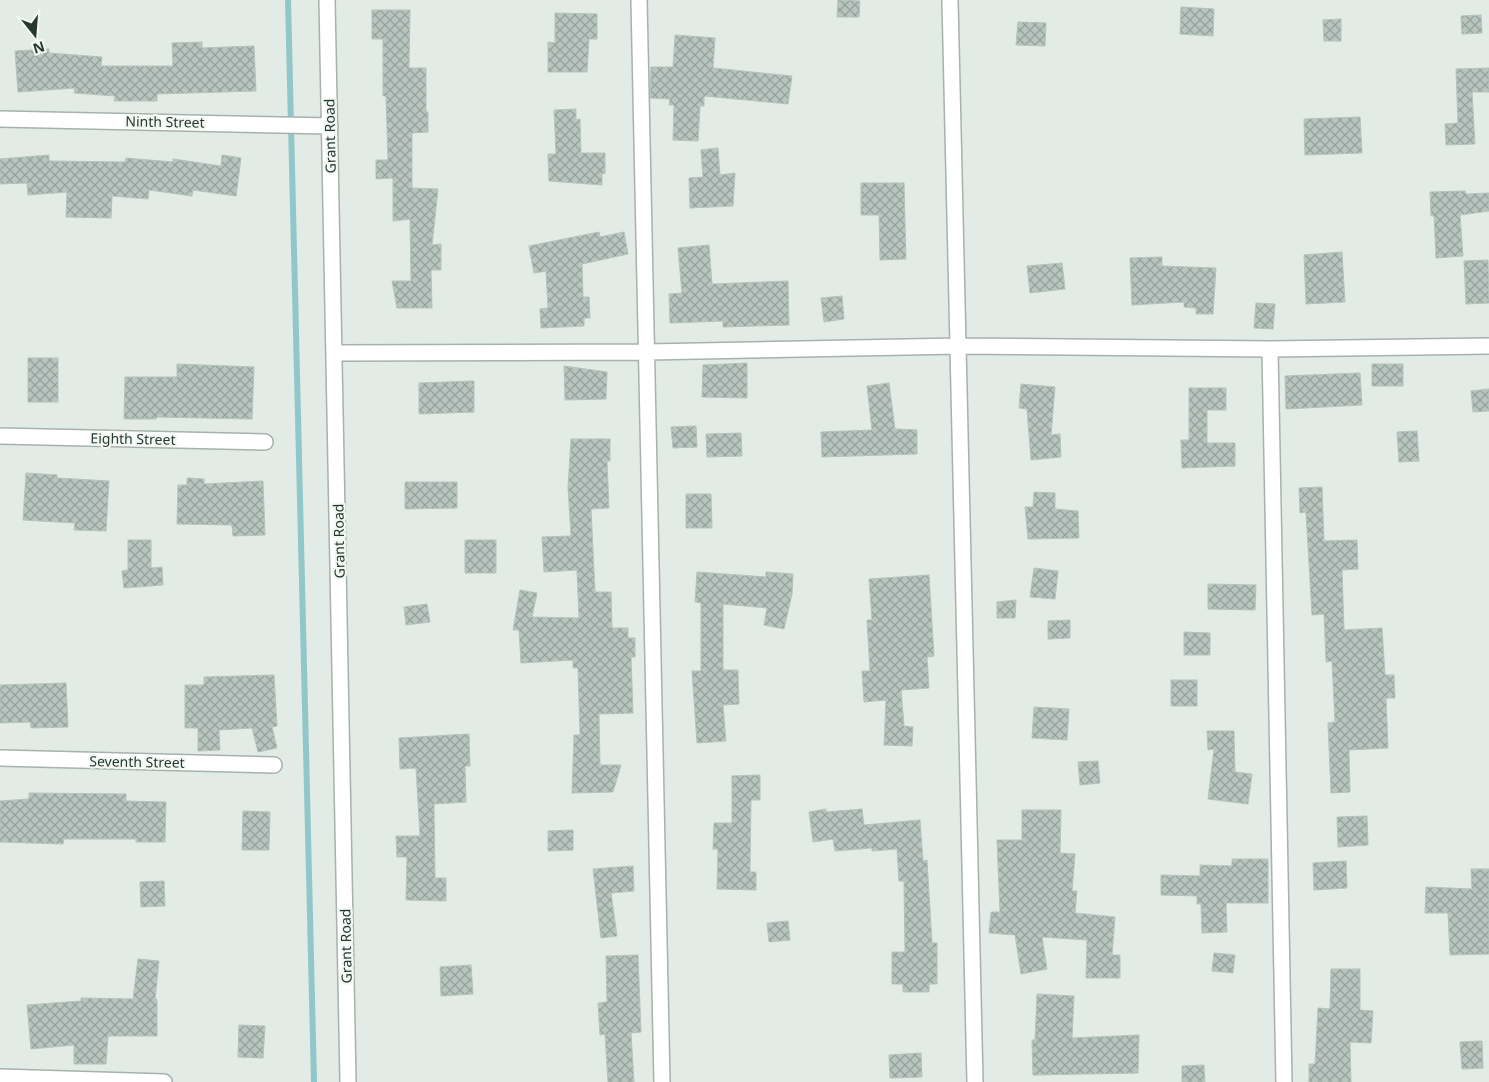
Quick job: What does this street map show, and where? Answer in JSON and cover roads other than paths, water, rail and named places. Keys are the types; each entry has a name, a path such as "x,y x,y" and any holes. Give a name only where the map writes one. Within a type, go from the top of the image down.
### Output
{"street":[{"name":"Grant Road","path":"327,0 348,1082"},
{"path":"639,0 648,352 662,1082"},
{"path":"950,0 974,1082"},
{"name":"Ninth Street","path":"0,119 330,126"},
{"path":"335,353 648,352 958,346 1270,349 1489,346"},
{"path":"1270,349 1284,1082"},
{"name":"Eighth Street","path":"0,436 265,442"},
{"name":"Seventh Street","path":"0,758 274,765"},
{"path":"0,1077 164,1082"}],"waterway":[{"path":"288,0 314,1082"}]}
